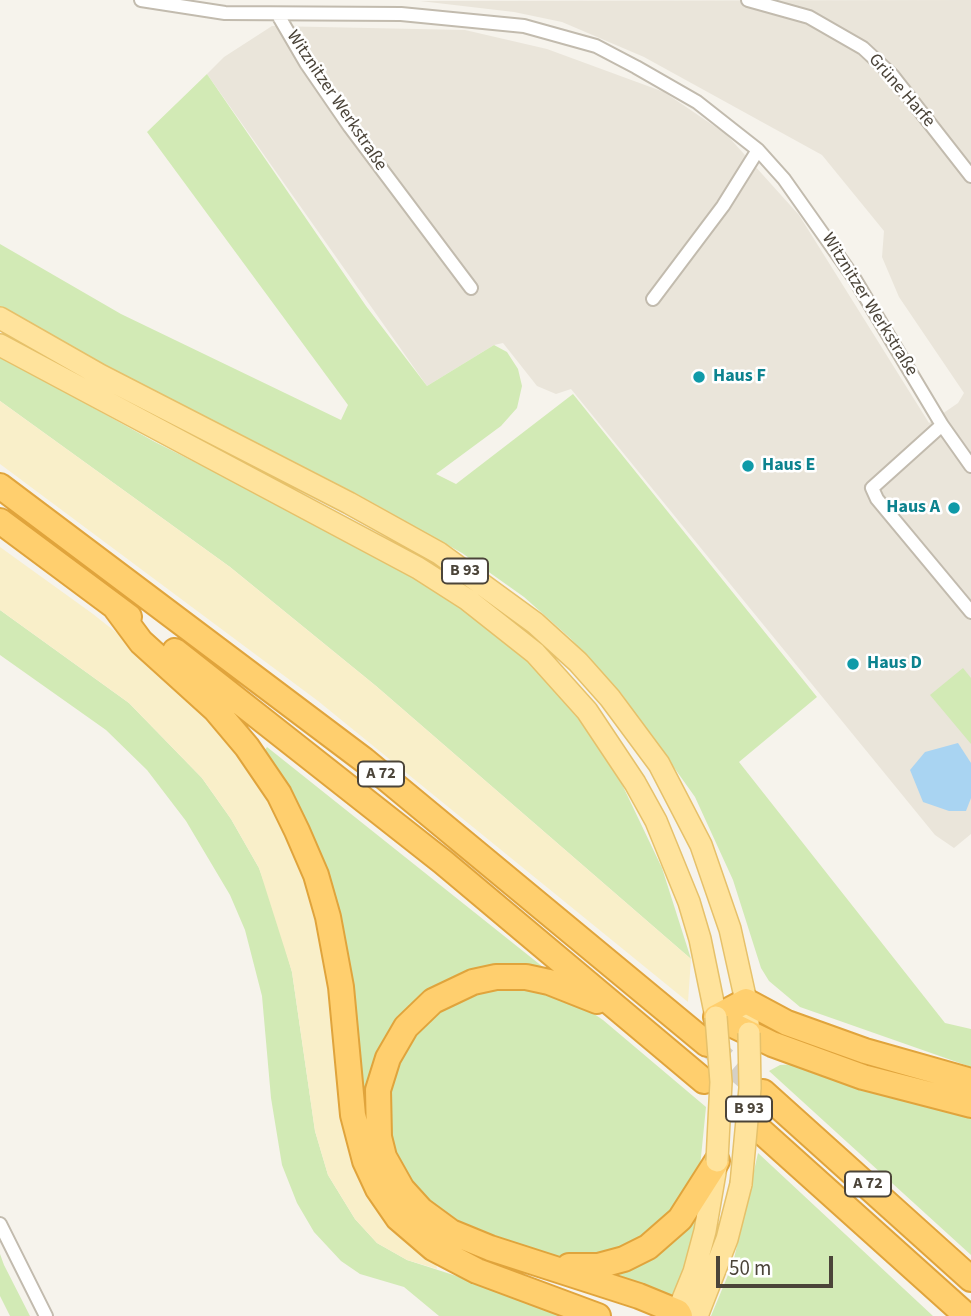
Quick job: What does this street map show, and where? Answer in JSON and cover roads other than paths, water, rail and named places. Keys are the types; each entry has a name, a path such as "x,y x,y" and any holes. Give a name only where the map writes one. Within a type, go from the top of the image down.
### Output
{"highway":[{"name":"A 72","path":"0,486 364,760 707,1045"},
{"name":"A 72","path":"0,522 347,784 704,1081"},
{"path":"115,607 141,642 215,709 247,747 279,794 297,831 316,875 328,918 341,987 353,1115 365,1161 377,1189 398,1218 433,1248 477,1271 598,1316"},
{"path":"628,1016 572,990 526,977 496,977 473,982 433,1001 406,1027 388,1058 378,1090 376,1117 384,1157 402,1189 421,1210 452,1232 683,1315"},
{"path":"716,1017 787,1023 865,1051 971,1081"},
{"path":"747,1019 772,1044 863,1077 971,1105"},
{"name":"A 72","path":"763,1092 971,1279"},
{"name":"A 72","path":"762,1132 967,1316"},
{"path":"551,1267 598,1266 624,1259 648,1247 680,1219 717,1161"}],"main road":[{"name":"B 93","path":"0,318 100,376 349,503 439,553 535,623 610,698 659,764 682,804 716,882 747,1019 750,1088 741,1184 727,1239 683,1315"},
{"name":"B 93","path":"0,345 406,561 468,600 535,653 587,711 635,783 656,821 689,902 716,1017 720,1082 717,1161 705,1231 683,1315"}],"street":[{"name":"Witznitzer Werkstraße","path":"141,0 191,9 278,15 414,15 524,26 596,46 677,90 697,102 758,150 805,204 942,425 971,466"},
{"name":"Grüne Harfe","path":"748,0 809,17 863,48 892,75 969,168"},
{"name":"Witznitzer Werkstraße","path":"278,15 306,63 350,127 471,288"},
{"path":"653,299 723,206 758,150"},
{"path":"942,425 872,488 877,499 971,612"},
{"path":"0,1224 46,1316"}],"water":[{"path":"958,743 971,763 971,798 966,811 949,811 923,802 910,770 925,752"}],"tunnel":[{"path":"707,1044 763,1092"}],"place":[{"name":"Haus F","path":"699,377"},
{"name":"Haus E","path":"748,466"},
{"name":"Haus A","path":"954,508"},
{"name":"Haus D","path":"853,664"}]}
